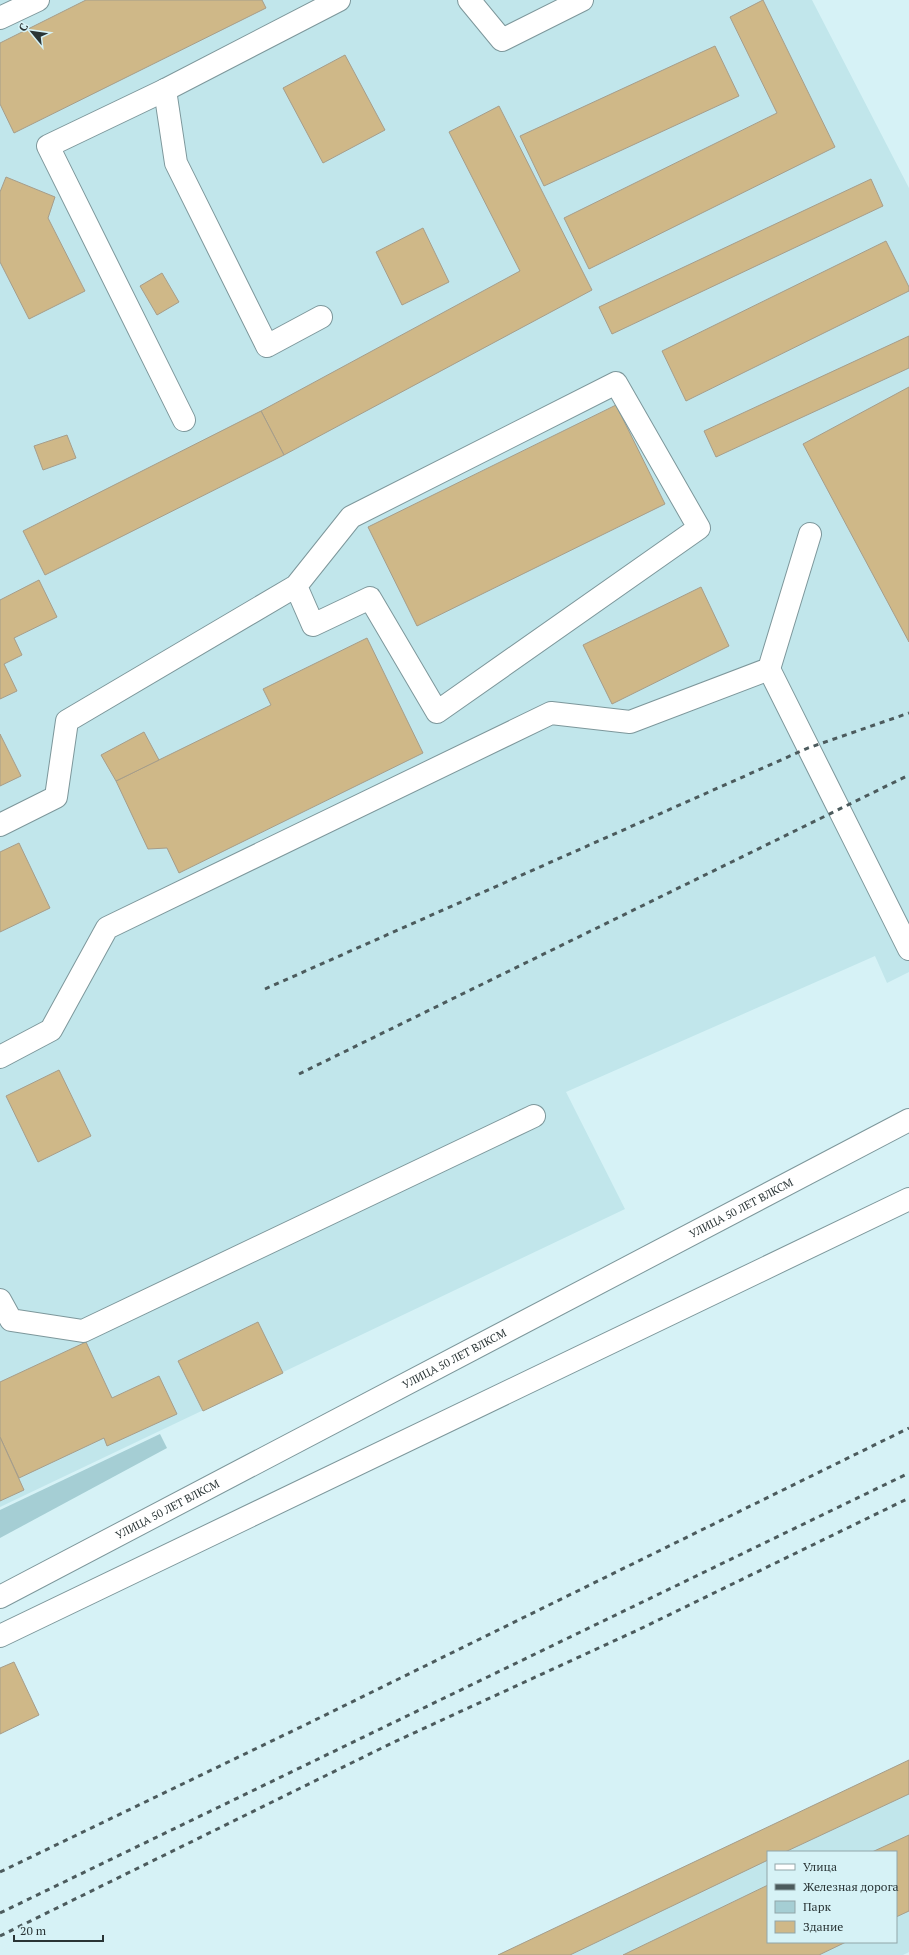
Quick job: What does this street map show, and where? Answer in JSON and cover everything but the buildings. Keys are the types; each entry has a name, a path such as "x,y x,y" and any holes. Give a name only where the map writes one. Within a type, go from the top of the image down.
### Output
{"street":[{"path":"0,18 38,0"},
{"path":"184,420 48,146 165,90 339,0"},
{"path":"469,0 502,40 582,0"},
{"path":"165,90 176,163 267,346 321,317"},
{"path":"0,825 56,797 67,721 296,586 351,517 616,384 700,528 437,712 370,598 313,625 296,586"},
{"path":"810,534 769,669 909,949"},
{"path":"0,1057 51,1030 106,928 551,713 630,722 769,669"},
{"path":"0,1300 11,1320 83,1331 534,1116"},
{"name":"УЛИЦА 50 ЛЕТ ВЛКСМ","path":"0,1597 909,1120"},
{"path":"0,1636 909,1199"}],"shaded area":[{"path":"0,0 812,0 909,188 909,972 887,983 875,956 566,1092 625,1209 0,1507"},
{"path":"909,1760 909,1952 903,1955 498,1955"}],"green space":[{"path":"160,1434 167,1448 0,1538 0,1510"}],"railway":[{"path":"265,989 808,748 909,713"},
{"path":"299,1074 909,775"},
{"path":"0,1872 307,1724 909,1428"},
{"path":"0,1913 909,1473"},
{"path":"0,1936 392,1743 640,1629 909,1498"}]}
